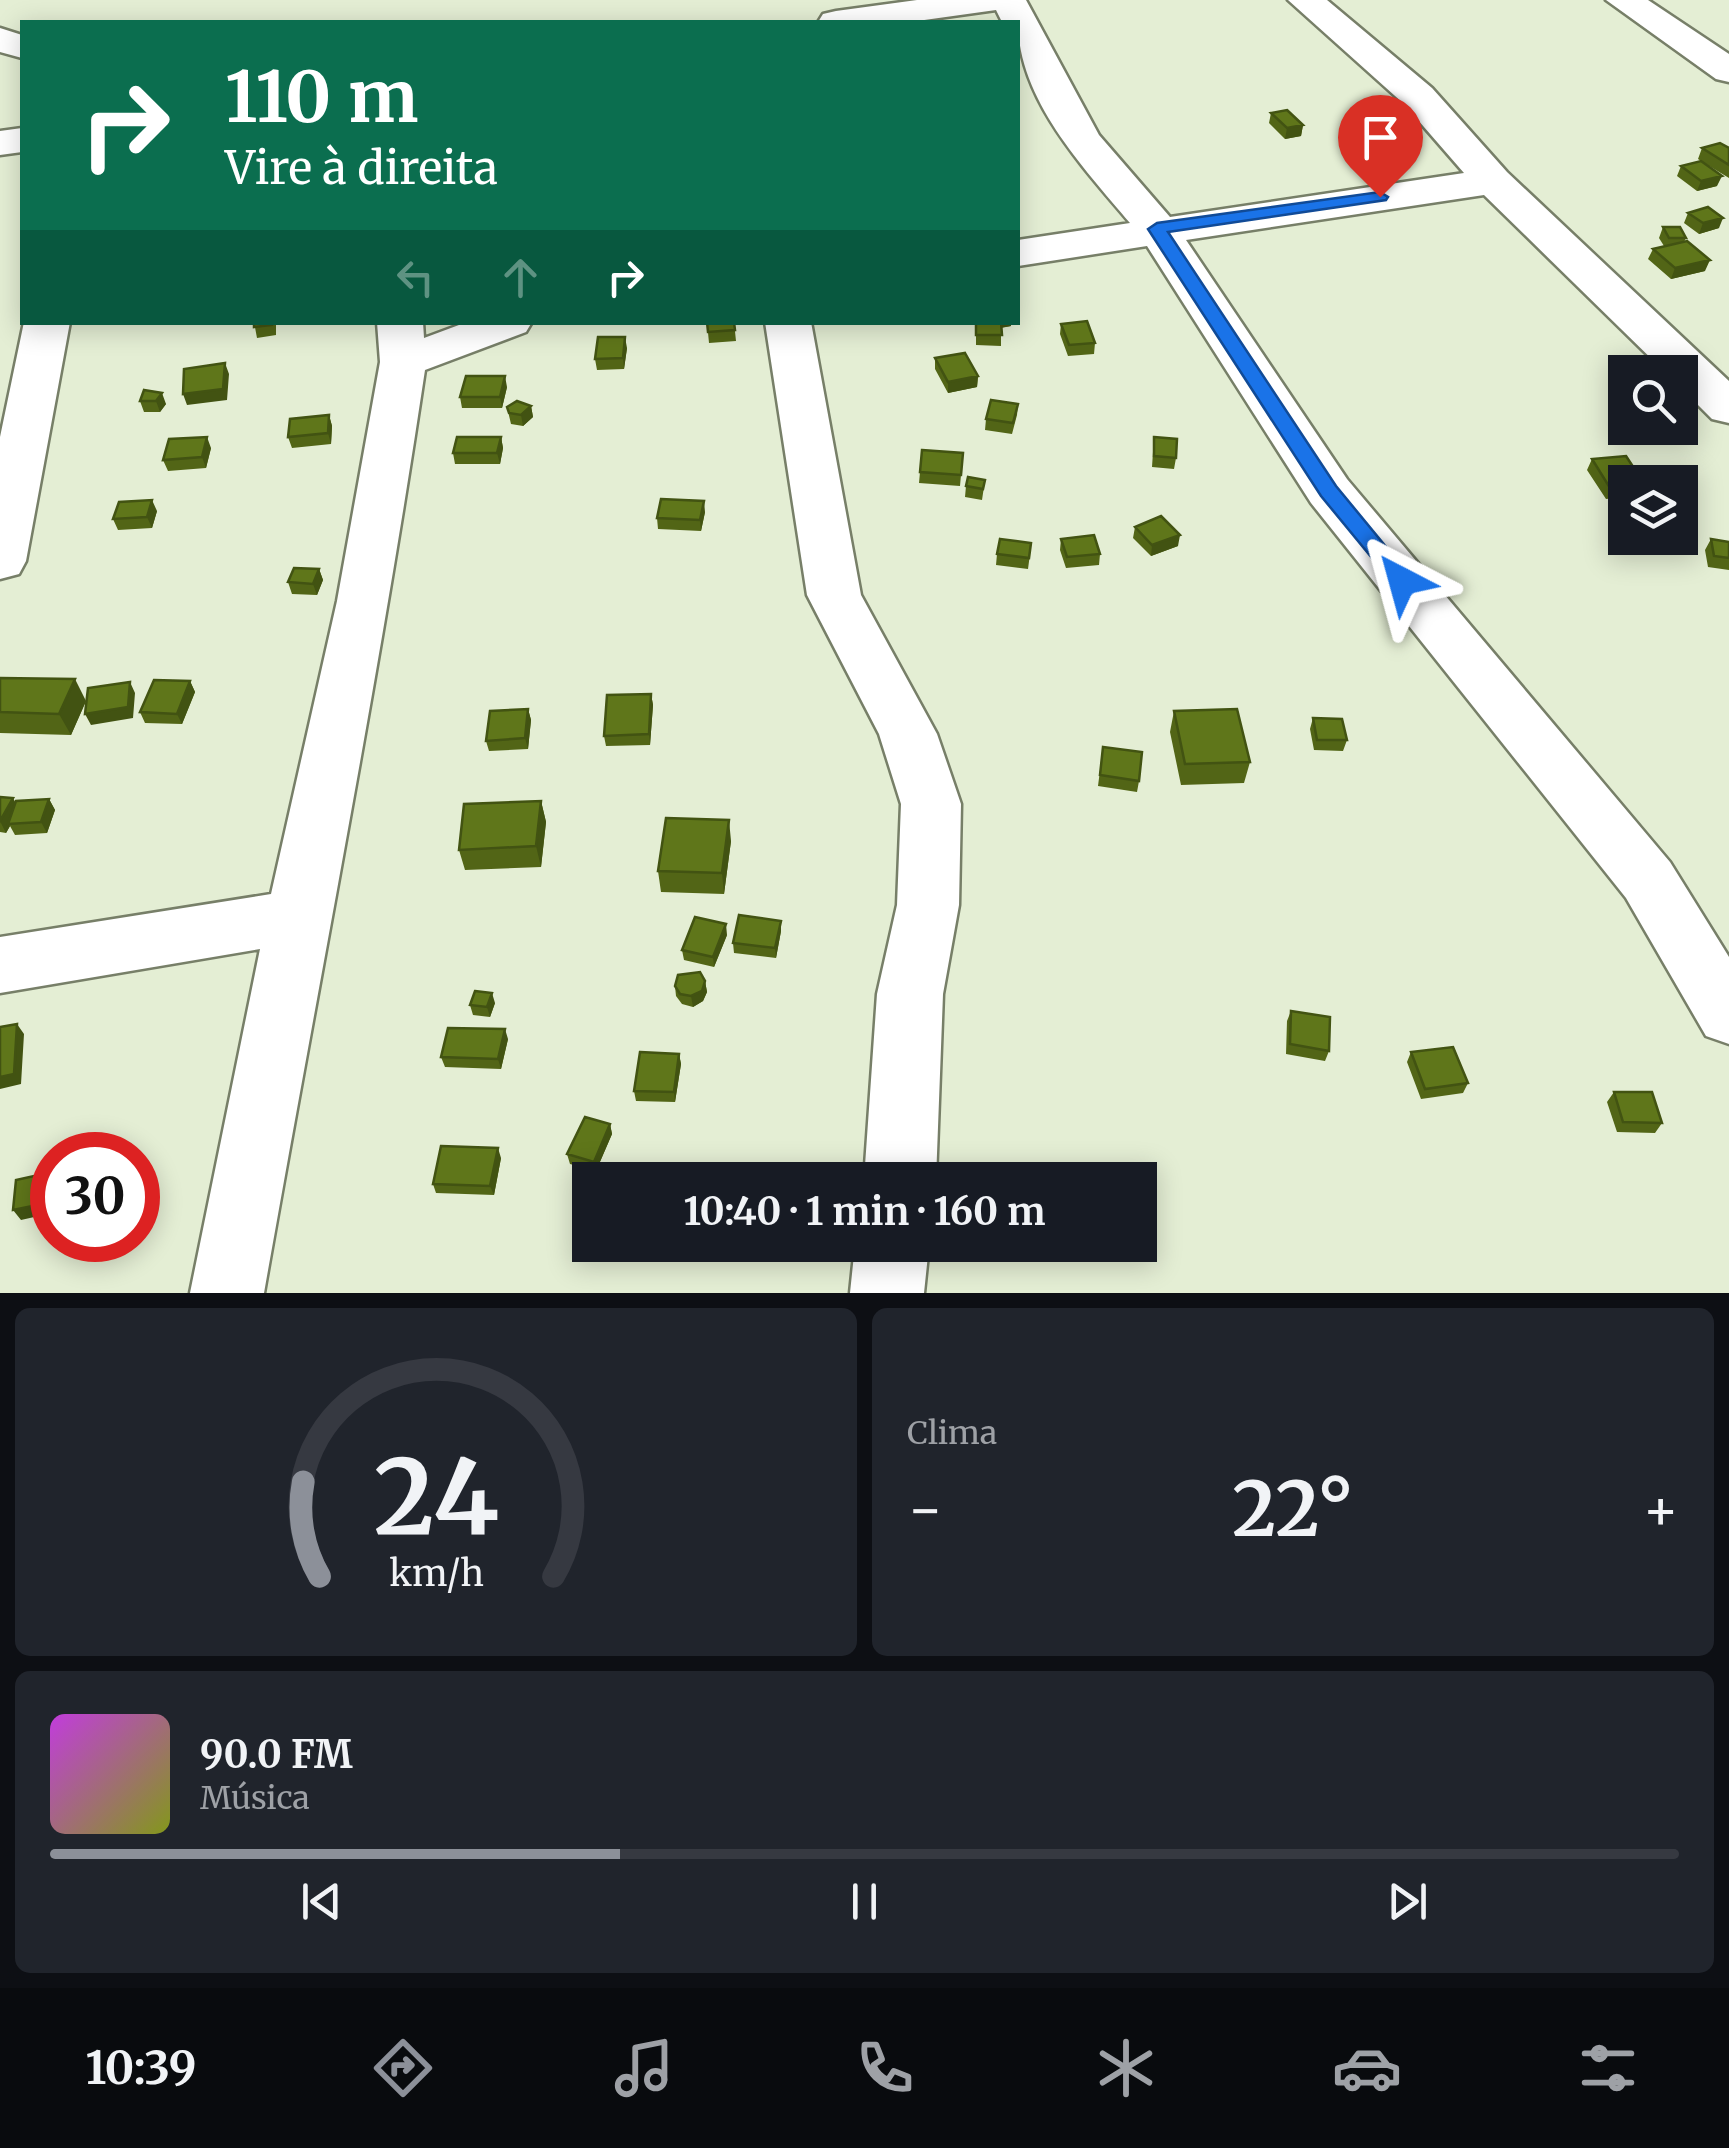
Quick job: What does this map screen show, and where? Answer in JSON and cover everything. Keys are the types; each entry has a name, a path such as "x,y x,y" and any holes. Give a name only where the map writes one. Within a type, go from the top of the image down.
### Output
{"street":[{"path":"850,20 995,0"},
{"path":"1306,0 1418,96 1493,182 1729,408"},
{"path":"1624,0 1729,71"},
{"path":"1020,23 1082,140 1157,229 1329,491 1648,880 1729,1015"},
{"path":"1020,253 1157,229 1493,182"},
{"path":"0,561 47,325"},
{"path":"227,1293 298,916 364,602 402,342 494,325"},
{"path":"789,325 834,595 908,734 931,804 928,906 910,994 901,1162"},
{"path":"0,965 298,916"},
{"path":"886,1293 890,1262"}],"building":[{"path":"1287,110 1303,125 1287,128 1271,113"},
{"path":"1720,143 1729,148 1729,165 1702,148"},
{"path":"1701,161 1722,176 1701,181 1681,166"},
{"path":"1708,207 1723,218 1703,223 1688,213"},
{"path":"1663,227 1680,227 1686,238 1669,238"},
{"path":"1687,241 1710,260 1675,268 1653,249"},
{"path":"1087,321 1095,343 1069,345 1061,324"},
{"path":"707,325 734,325 735,330 708,332"},
{"path":"976,325 1001,325 1002,335 976,335"},
{"path":"598,337 625,337 623,358 595,359"},
{"path":"965,353 978,376 948,382 935,358"},
{"path":"225,363 223,389 183,394 184,369"},
{"path":"466,376 505,376 500,397 460,397"},
{"path":"144,390 162,393 156,401 140,401"},
{"path":"991,400 1018,404 1013,423 986,419"},
{"path":"517,401 531,406 521,415 509,413 507,407"},
{"path":"329,415 328,433 288,437 290,419"},
{"path":"207,437 202,457 163,460 169,439"},
{"path":"457,437 501,437 497,453 453,453"},
{"path":"1154,437 1177,439 1176,458 1154,456"},
{"path":"922,450 963,453 961,475 920,472"},
{"path":"1626,456 1632,465 1608,465 1608,485 1592,459"},
{"path":"968,477 985,480 983,489 966,486"},
{"path":"661,499 704,501 700,520 657,518"},
{"path":"152,500 147,517 113,519 119,502"},
{"path":"1161,516 1180,535 1152,545 1135,527"},
{"path":"1094,535 1100,554 1067,557 1061,539"},
{"path":"1000,539 1031,543 1029,558 997,554"},
{"path":"1711,539 1729,542 1729,558 1714,556"},
{"path":"294,568 319,569 313,584 288,582"},
{"path":"0,678 75,679 59,714 0,712"},
{"path":"154,680 190,681 177,714 140,712"},
{"path":"130,682 128,707 85,714 88,688"},
{"path":"651,694 649,734 604,736 607,695"},
{"path":"528,709 525,738 486,741 490,711"},
{"path":"1237,709 1250,762 1185,764 1174,711"},
{"path":"1313,718 1342,719 1347,740 1317,740"},
{"path":"1103,747 1142,752 1139,781 1100,775"},
{"path":"0,797 13,798 0,821"},
{"path":"49,799 41,822 8,824 16,801"},
{"path":"541,801 536,846 459,850 464,804"},
{"path":"666,818 729,820 722,873 658,871"},
{"path":"739,915 781,921 775,948 733,943"},
{"path":"695,917 726,924 713,957 682,950"},
{"path":"700,972 705,981 702,991 691,996 680,994 675,986 678,975"},
{"path":"475,991 492,993 487,1007 470,1005"},
{"path":"1291,1011 1330,1017 1329,1051 1290,1044"},
{"path":"17,1024 14,1074 0,1077 0,1027"},
{"path":"448,1028 505,1029 498,1059 441,1057"},
{"path":"1453,1047 1468,1083 1425,1089 1411,1052"},
{"path":"640,1052 679,1054 674,1092 634,1091"},
{"path":"1614,1092 1652,1092 1662,1123 1623,1122"},
{"path":"585,1117 610,1124 594,1162 567,1154"},
{"path":"441,1146 498,1148 490,1186 433,1184"},
{"path":"30,1177 30,1207 13,1210 16,1180"}],"route":[{"path":"1380,197 1157,229 1329,491 1402,581"}]}
